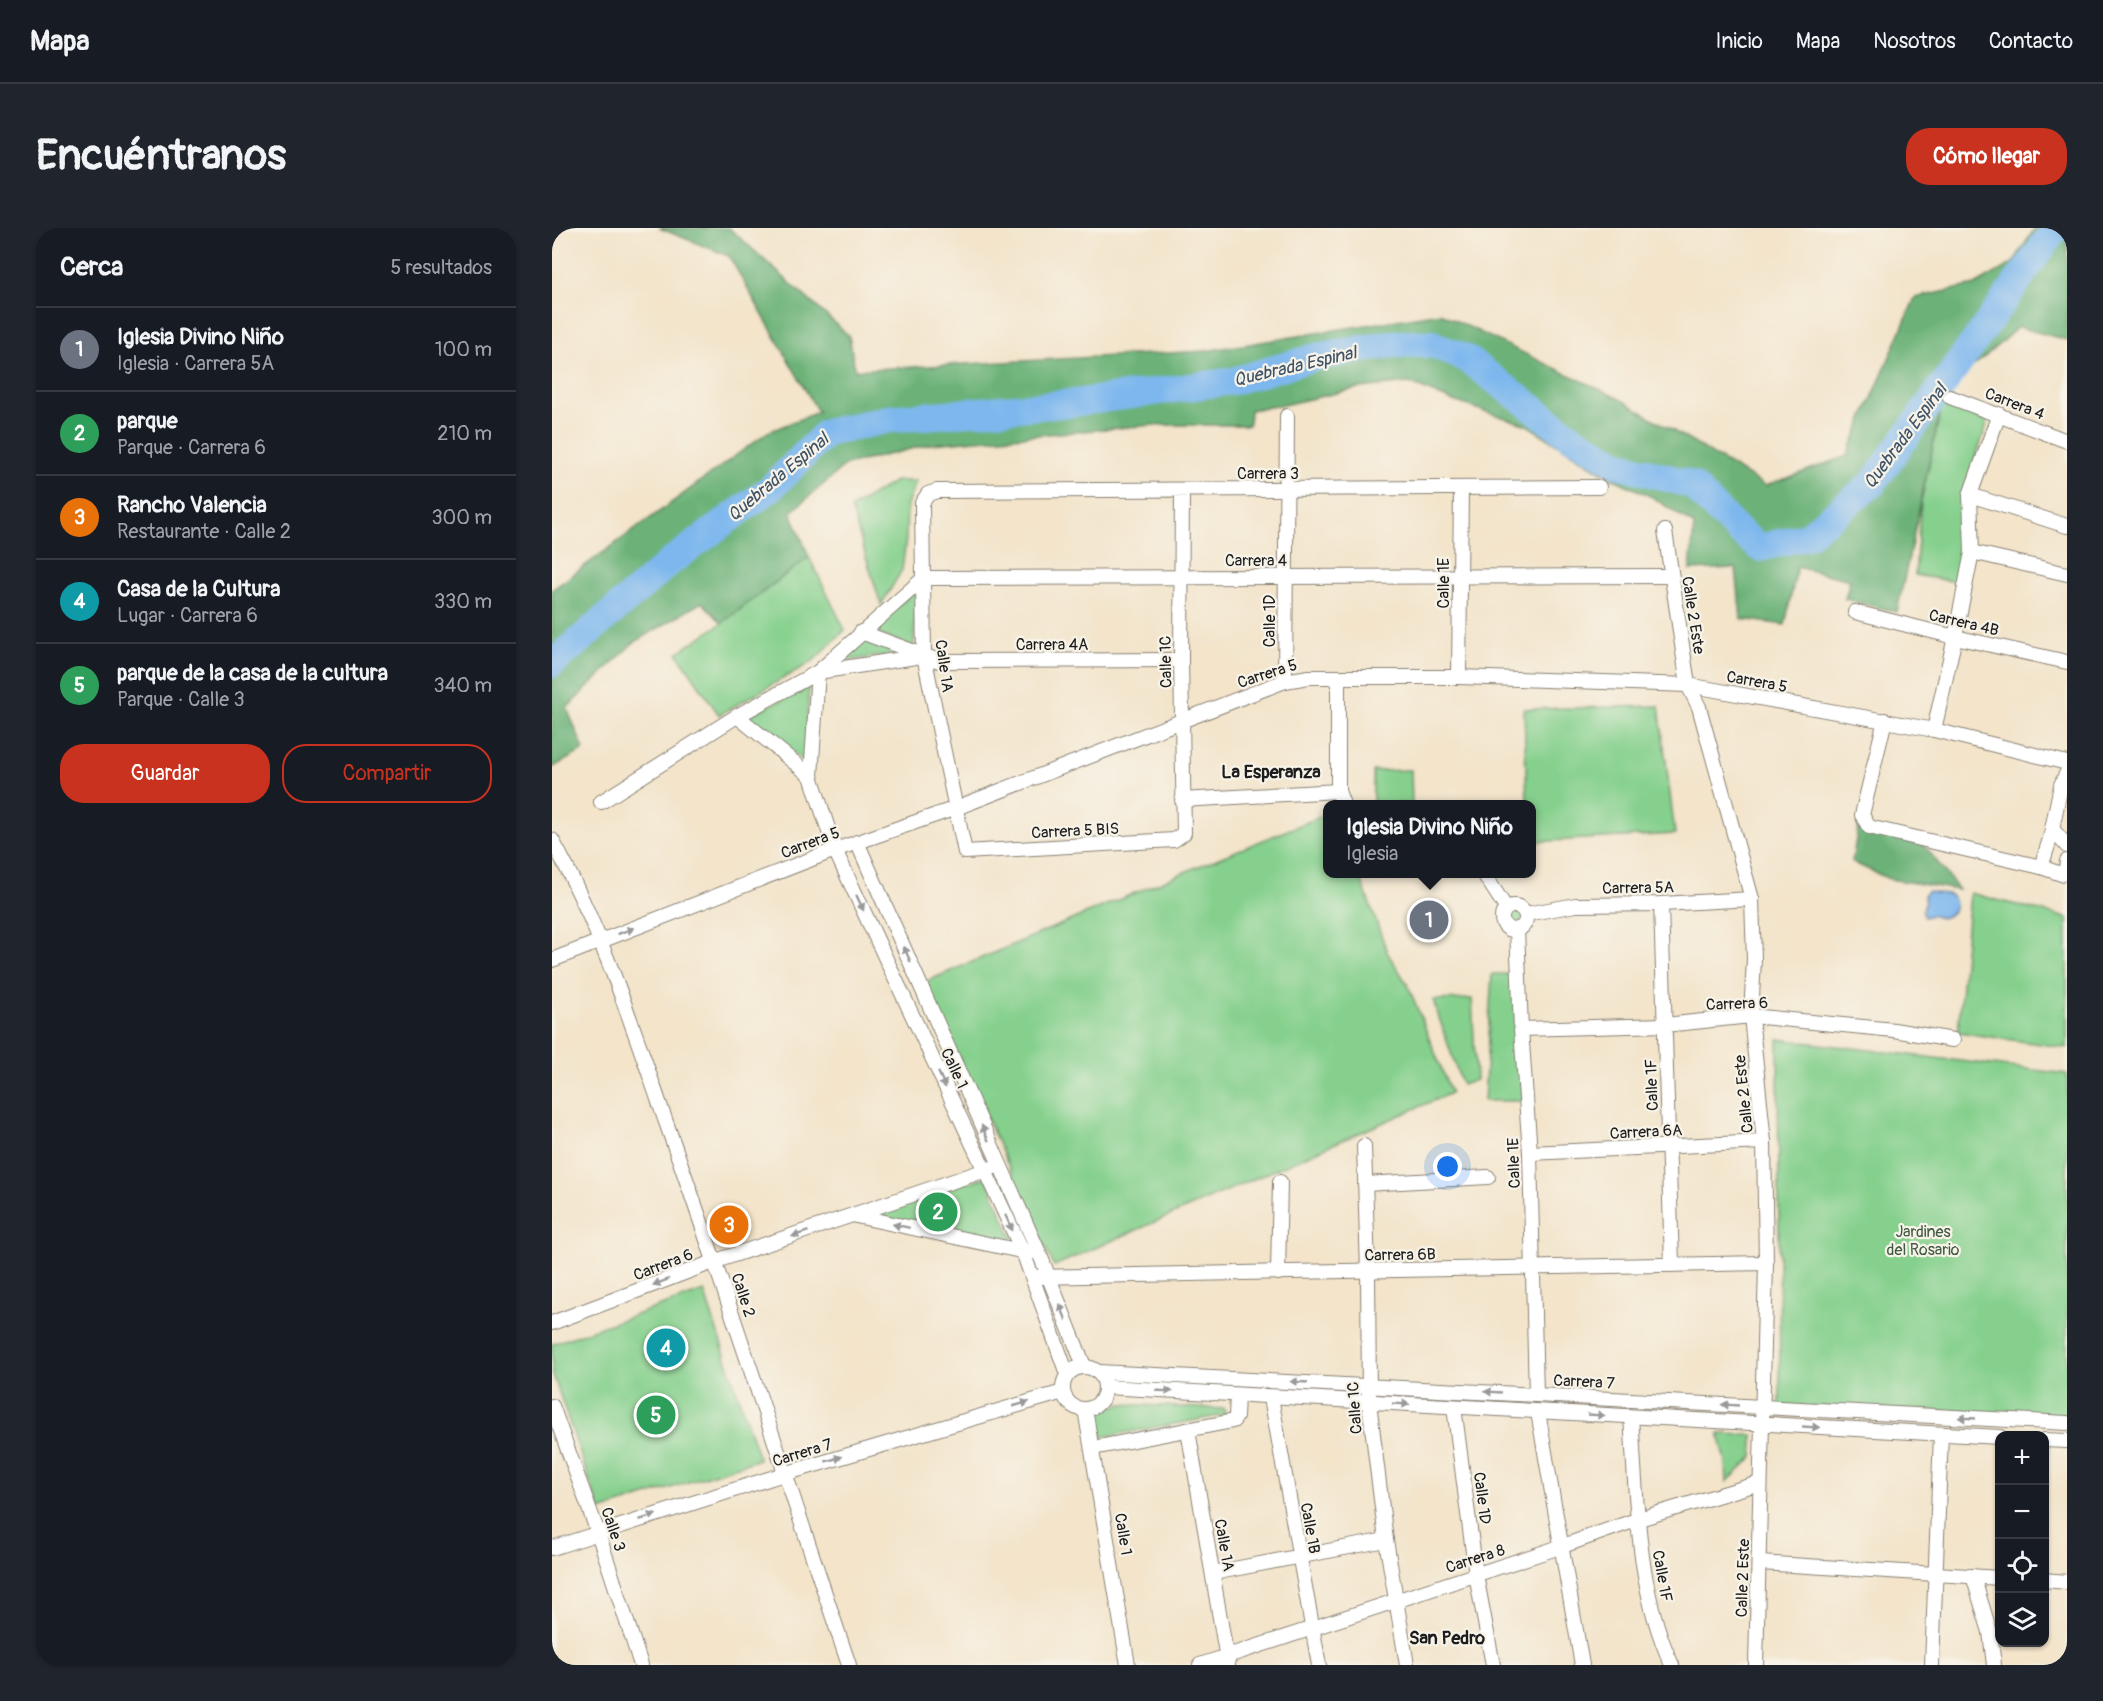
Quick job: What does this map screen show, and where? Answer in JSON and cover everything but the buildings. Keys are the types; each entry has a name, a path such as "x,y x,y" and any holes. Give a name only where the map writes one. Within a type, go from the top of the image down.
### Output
{"street":[{"name":"Carrera 4","path":"1950,397 2067,441"},
{"path":"1934,730 1972,552 1970,495 1999,414"},
{"name":"Calle 1D","path":"1286,681 1287,417"},
{"name":"Carrera 3","path":"937,491 1599,487"},
{"name":"Calle 1E","path":"1459,677 1461,489"},
{"name":"Calle 1C","path":"1182,490 1181,660 1184,720 1182,800 1184,833"},
{"name":"Calle 1A","path":"937,491 928,494 922,503 924,656 965,852"},
{"path":"1970,495 2067,526"},
{"name":"Calle 2 Este","path":"1665,531 1688,685 1699,707 1752,899 1754,959 1751,1016 1764,1142 1766,1263 1760,1563 1752,1664"},
{"path":"1972,552 2067,574"},
{"name":"Carrera 4","path":"924,578 1671,576"},
{"path":"601,802 737,716 818,672 924,578"},
{"name":"Carrera 4B","path":"1855,612 2067,662"},
{"name":"Carrera 4A","path":"861,632 939,661 1181,660"},
{"name":"Carrera 4A","path":"818,672 924,656"},
{"name":"Calle 1","path":"818,672 811,776 835,850 1023,1252 1067,1374"},
{"name":"Carrera 5","path":"552,960 835,850 956,808 1286,681 1309,677 1459,677 1688,685 1934,730 2067,763"},
{"path":"1182,800 1341,798 1338,677"},
{"path":"737,716 811,776"},
{"path":"1885,720 1862,815 1869,827 2041,867 2064,868"},
{"path":"2041,867 2061,785 2067,772"},
{"path":"2052,829 2067,846"},
{"name":"Carrera 5 BIS","path":"965,852 1174,840 1184,833"},
{"name":"Calle 2","path":"552,840 602,940 716,1261 784,1474 849,1665"},
{"name":"Calle 1","path":"857,842 1040,1255 1084,1366"},
{"path":"1487,878 1506,908"},
{"name":"Carrera 5A","path":"1526,914 1575,905 1661,904 1752,899"},
{"name":"Calle 1F","path":"1661,904 1672,1265"},
{"path":"1517,906 1526,914 1525,922 1517,930 1509,929 1503,923 1502,915 1506,908 1517,906"},
{"name":"Calle 1E","path":"1517,930 1530,1153 1536,1395"},
{"name":"Carrera 6","path":"1521,1029 1665,1025 1751,1016 1894,1030 1953,1040"},
{"name":"Carrera 6A","path":"1530,1153 1764,1142"},
{"name":"Calle 1C","path":"1364,1146 1369,1402 1386,1540 1407,1665"},
{"name":"Carrera 6","path":"552,1323 716,1261 1000,1166"},
{"path":"1365,1184 1488,1177"},
{"path":"1278,1273 1280,1182"},
{"name":"Carrera 6","path":"856,1216 1040,1255"},
{"name":"Carrera 6B","path":"1034,1278 1766,1263"},
{"path":"1084,1366 1099,1372 1106,1387 1100,1402 1085,1409 1075,1407 1067,1401 1063,1392 1063,1382 1067,1374 1075,1368 1084,1366"},
{"name":"Carrera 7","path":"1099,1372 2067,1423"},
{"name":"Carrera 7","path":"1106,1387 1995,1437"},
{"name":"Carrera 7","path":"552,1548 784,1474 1063,1392"},
{"path":"1093,1448 1236,1420 1237,1395"},
{"name":"Calle 1B","path":"1271,1397 1319,1665"},
{"name":"Calle 3","path":"552,1406 598,1533 641,1665"},
{"name":"Calle 1D","path":"1454,1407 1476,1575 1493,1665"},
{"name":"Calle 1","path":"1085,1409 1128,1665"},
{"path":"1538,1412 1582,1665"},
{"name":"Calle 1F","path":"1631,1417 1642,1564 1651,1608 1672,1665"},
{"name":"Calle 1A","path":"1188,1430 1227,1661"},
{"path":"1932,1665 1941,1434"},
{"path":"2049,1440 2067,1441"},
{"name":"Carrera 8","path":"1200,1665 1227,1661 1313,1628 1639,1519 1760,1483"},
{"path":"1213,1573 1386,1540"},
{"path":"1760,1563 1995,1578"},
{"path":"1973,1576 1990,1632 1994,1665"},
{"path":"2049,1580 2067,1582"}],"green space":[{"path":"659,228 729,228 849,336 855,370 1205,351 1440,313 1622,400 1765,486 1847,456 1915,298 1975,285 2013,263 2035,228 2067,228 2067,340 2018,327 1945,389 1897,612 1845,599 1850,580 1797,567 1785,625 1741,619 1736,568 1690,570 1694,525 1652,497 1608,476 1527,425 1450,400 1409,383 1359,388 1250,410 1249,425 1153,425 931,444 846,465 791,512 809,557 722,623 702,602 633,643 567,708 584,750 552,768 552,590 768,432 818,412 729,256"},
{"path":"1942,404 1988,421 1960,505 1958,582 1915,575 1921,502"},
{"path":"895,481 916,481 907,505 902,570 881,605 851,508"},
{"path":"809,557 845,630 812,662 719,715 677,653 722,623"},
{"path":"916,590 914,647 870,631"},
{"path":"863,639 901,653 839,662"},
{"path":"809,687 805,762 747,716"},
{"path":"1659,706 1675,834 1536,842 1536,800 1527,800 1524,709"},
{"path":"1411,770 1412,800 1373,800 1373,771"},
{"path":"1323,816 1323,878 1360,878 1388,954 1408,985 1451,1093 1054,1266 925,982"},
{"path":"1858,827 1924,845 1959,890 1889,879 1852,862"},
{"path":"1970,893 2067,918 2067,1048 1958,1032"},
{"path":"1514,907 1522,912 1523,916 1518,924 1514,925 1506,920 1505,916 1510,908"},
{"path":"1492,974 1515,974 1524,1101 1484,1101"},
{"path":"1472,999 1476,1080 1462,1085 1433,1000"},
{"name":"Jardines del Rosario","path":"1778,1039 2067,1074 2067,1415 1780,1406"},
{"path":"986,1177 1018,1251 876,1215 875,1209"},
{"path":"704,1291 759,1459 600,1511 552,1372 552,1344"},
{"path":"1121,1404 1224,1409 1226,1415 1102,1437 1097,1411"},
{"path":"1719,1434 1753,1435 1753,1457 1727,1482 1726,1462"}],"water":[{"path":"1927,891 1951,896 1955,905 1952,912 1944,917 1932,915 1924,917 1922,911 1925,904 1924,895"}],"waterway":[{"name":"Quebrada Espinal","path":"552,664 669,563 771,488 826,433 889,419 1074,403 1233,381 1316,357 1393,344 1432,344 1467,359 1570,436 1618,464 1692,485 1733,526 1760,548 1807,536 1872,484 2056,228"}],"place":[{"name":"Iglesia Divino Niño","path":"1429,920"},
{"name":"parque","path":"938,1212"},
{"name":"Rancho Valencia","path":"729,1225"},
{"name":"Casa de la Cultura","path":"666,1348"},
{"name":"parque de la casa de la cultura","path":"656,1415"}],"district":[{"name":"La Esperanza","path":"1271,772"},
{"name":"San Pedro","path":"1447,1638"}]}
